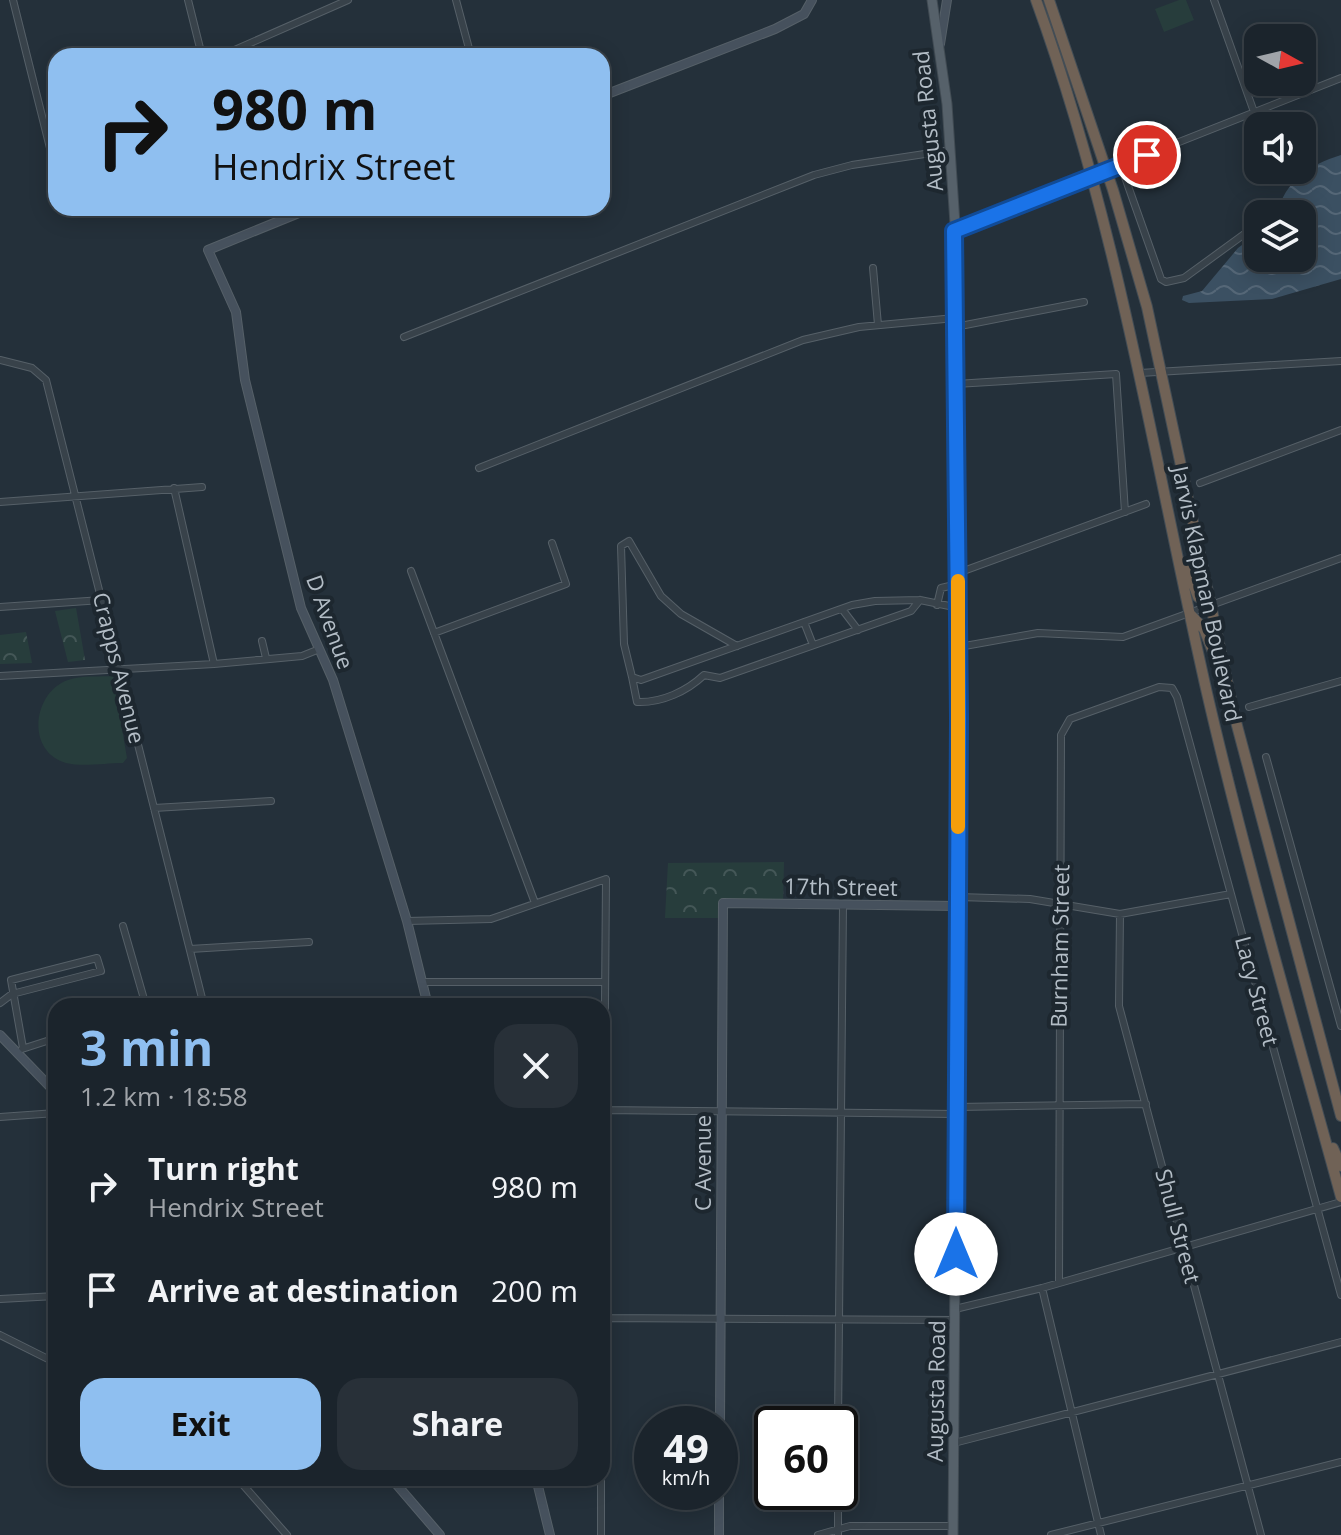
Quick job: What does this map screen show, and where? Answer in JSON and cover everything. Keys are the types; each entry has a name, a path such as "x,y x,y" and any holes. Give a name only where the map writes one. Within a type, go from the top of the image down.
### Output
{"highway":[{"name":"Jarvis Klapman Boulevard","path":"1036,0 1094,176 1231,792 1341,1200"},
{"name":"Jarvis Klapman Boulevard","path":"1049,0 1107,171 1147,307 1232,702 1341,1116"},
{"path":"1172,525 1198,597 1211,605"},
{"path":"1190,614 1204,629 1232,702"},
{"path":"1315,1101 1341,1166"}],"main road":[{"name":"Augusta Road","path":"932,0 951,150 954,231 959,647 953,1530"}],"street":[{"path":"13,0 48,140"},
{"path":"188,0 200,48"},
{"path":"239,48 348,0"},
{"path":"456,0 469,48"},
{"path":"610,93 775,29 804,14 812,0"},
{"path":"939,49 947,0"},
{"path":"1214,0 1254,112 1341,78"},
{"path":"954,231 1244,116"},
{"path":"404,337 814,175 852,165 951,150"},
{"path":"1121,166 1161,279 1166,282 1184,278 1244,234"},
{"name":"D Avenue","path":"291,216 208,250 236,312 245,380 296,591 317,650 333,680 407,921 426,998"},
{"path":"873,268 878,325"},
{"path":"479,468 803,340 878,325 955,323 1084,302"},
{"name":"Crapps Avenue","path":"0,360 32,368 46,380 202,998"},
{"path":"1140,373 1341,361"},
{"path":"956,384 1116,374 1125,512"},
{"path":"1200,483 1341,430"},
{"path":"0,502 202,487"},
{"path":"174,488 214,664"},
{"path":"958,573 1146,504"},
{"path":"737,646 681,614 661,596 629,541 621,546 624,644 637,702 676,694 704,675 720,678 911,611 920,600"},
{"path":"434,633 566,584 552,543"},
{"path":"959,647 1038,633 1116,638 1341,558"},
{"path":"411,571 535,903"},
{"path":"937,605 941,588 958,584"},
{"path":"0,607 102,600"},
{"path":"632,677 641,680 842,609 875,601 920,600 959,608"},
{"path":"842,609 858,630"},
{"path":"804,622 813,645"},
{"path":"262,641 266,658"},
{"path":"0,676 214,664 302,656 317,650"},
{"path":"699,659 704,675"},
{"path":"1249,707 1341,681"},
{"name":"Burnham Street","path":"1059,1283 1062,729 1076,716 1159,687 1172,688"},
{"name":"Lacy Street","path":"1172,688 1341,1295"},
{"path":"1266,757 1341,1026"},
{"path":"154,808 271,801"},
{"path":"407,921 482,921 606,879 605,998"},
{"path":"958,901 1030,899 1120,914 1231,894"},
{"name":"17th Street","path":"723,903 843,905 958,901"},
{"name":"C Avenue","path":"720,1406 723,903"},
{"path":"838,1406 843,905"},
{"name":"Shull Street","path":"1120,914 1117,999 1261,1535"},
{"path":"123,926 144,998"},
{"path":"190,949 309,942"},
{"path":"0,1003 12,994 101,971 97,958 11,980 12,994 20,1050"},
{"path":"422,982 605,982"},
{"path":"0,1035 20,1050 48,1083"},
{"path":"20,1050 48,1041"},
{"path":"610,1110 842,1113 1146,1104"},
{"path":"0,1117 48,1114"},
{"path":"610,1318 839,1318 955,1314 1341,1200"},
{"path":"1042,1288 1101,1535"},
{"path":"0,1299 48,1296"},
{"path":"0,1335 48,1359"},
{"path":"954,1443 1341,1342"},
{"path":"1051,1535 1341,1462"},
{"path":"244,1486 287,1535"},
{"path":"398,1486 440,1535"},
{"path":"538,1486 550,1535"},
{"path":"601,1486 601,1535"},
{"path":"719,1510 719,1535"},
{"path":"838,1510 838,1532"},
{"path":"818,1535 838,1532 850,1526 953,1530"}],"green space":[{"path":"1186,0 1194,20 1164,32 1155,9"},
{"path":"76,608 85,660 68,662 55,611"},
{"path":"26,632 32,663 0,664 0,635"},
{"path":"113,676 127,758 123,763 79,765 53,756 44,747 39,735 38,722 47,696 68,680"},
{"path":"784,862 783,904 724,903 723,918 665,918 668,863"}],"water":[{"path":"1341,155 1341,279 1272,299 1189,303 1182,300 1183,296 1202,291 1244,244 1244,272 1316,272 1316,200 1282,200 1291,184 1316,184 1316,166"}],"slow traffic":[{"path":"958,581 958,827"}],"route":[{"path":"956,1254 959,718 954,231 1147,155"}]}
